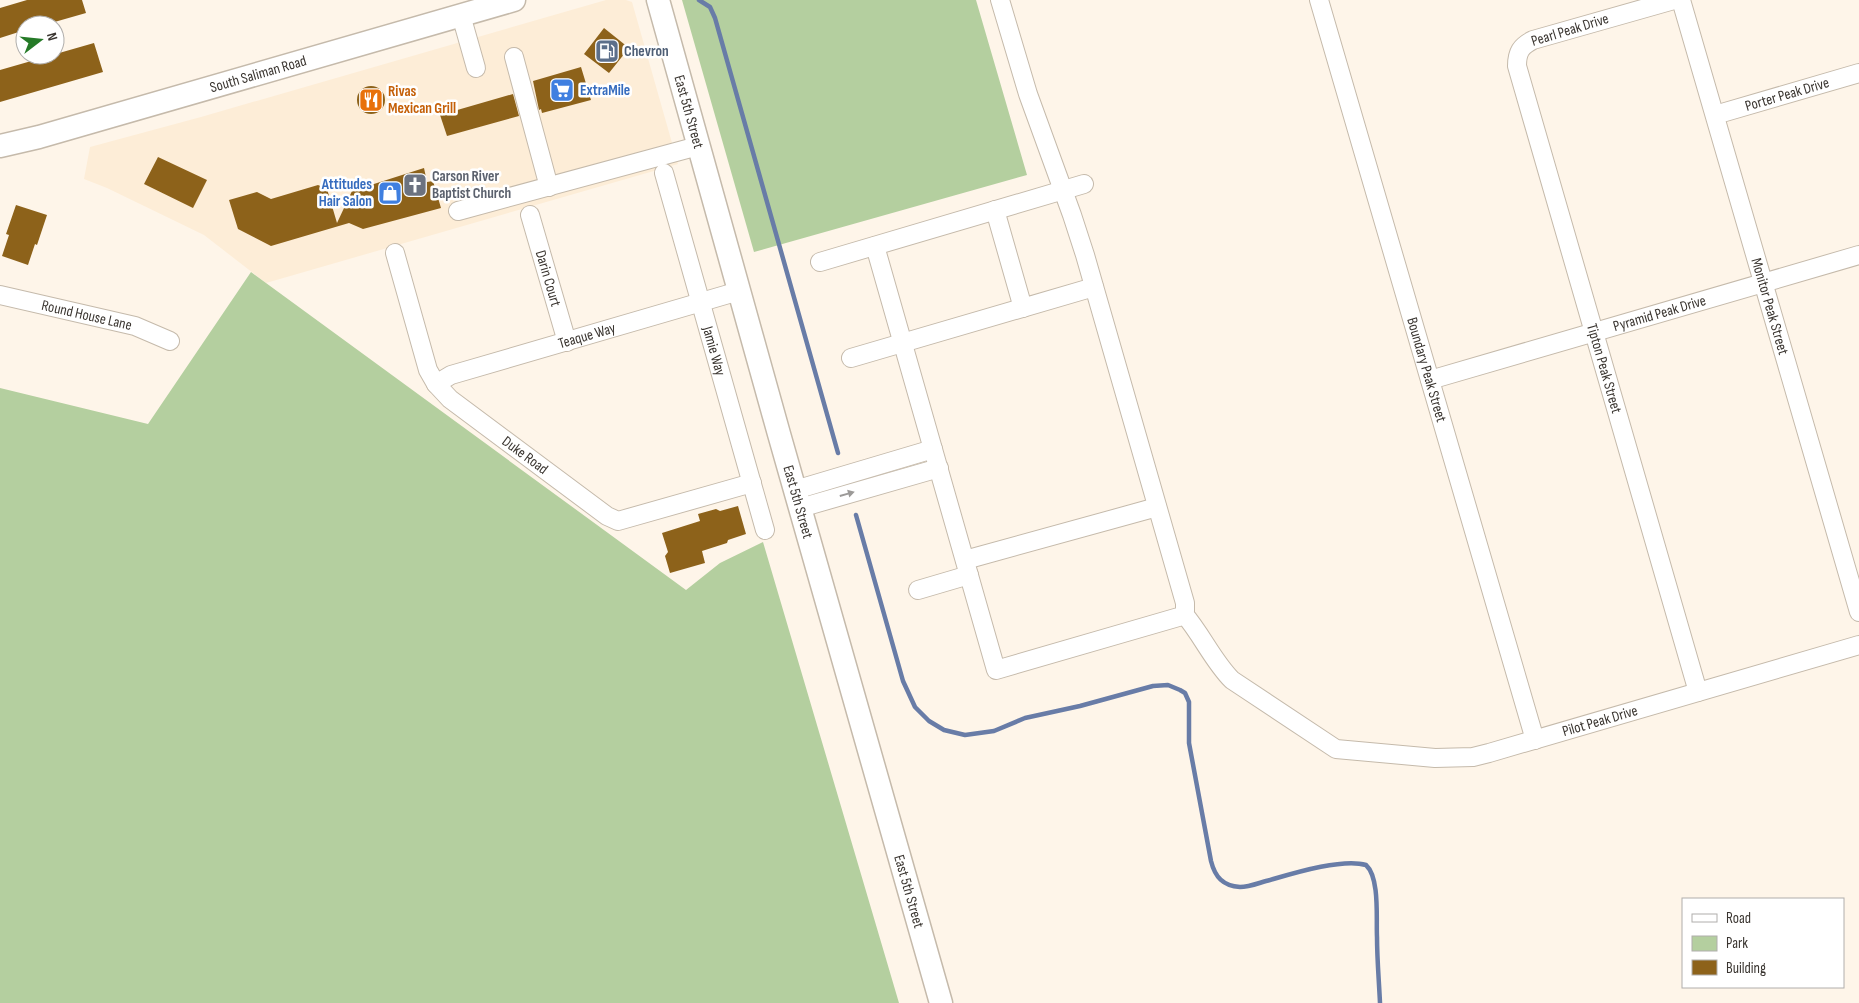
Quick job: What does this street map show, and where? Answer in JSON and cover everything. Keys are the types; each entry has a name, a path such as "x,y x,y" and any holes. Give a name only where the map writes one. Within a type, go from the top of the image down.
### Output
{"main road":[{"name":"South Saliman Road","path":"0,146 39,137 514,0"},
{"name":"East 5th Street","path":"658,0 797,499 941,1003"}],"street":[{"path":"875,246 996,670 1180,618 1184,614 1185,604 1078,230 1028,94 1000,0"},
{"name":"Boundary Peak Street","path":"1319,0 1535,740"},
{"name":"Pearl Peak Drive","path":"1523,45 1542,37 1674,0"},
{"name":"Monitor Peak Street","path":"1681,0 1859,612"},
{"path":"461,15 476,68"},
{"name":"Tipton Peak Street","path":"1523,45 1517,58 1517,66 1698,692"},
{"path":"514,57 549,187"},
{"name":"Porter Peak Drive","path":"1714,115 1859,73"},
{"path":"458,211 698,146"},
{"name":"Jamie Way","path":"664,173 766,530"},
{"path":"820,262 1084,184"},
{"path":"994,210 1023,308"},
{"name":"Darin Court","path":"530,215 567,342"},
{"name":"Duke Road","path":"395,253 428,370 436,384 458,405 607,516 618,521 752,484"},
{"name":"Pyramid Peak Drive","path":"1430,380 1859,254"},
{"path":"851,358 1094,287"},
{"name":"Teaque Way","path":"436,384 451,375 739,291"},
{"name":"Round House Lane","path":"0,295 135,326 170,341"},
{"path":"797,499 892,461 933,449"},
{"path":"892,461 897,480"},
{"path":"797,499 897,480 939,468"},
{"path":"918,590 967,568 1157,507"},
{"name":"Pilot Peak Drive","path":"1184,614 1198,631 1222,670 1232,680 1336,749 1435,758 1456,758 1489,753 1859,645"}],"shaded area":[{"path":"606,0 626,0 632,2 678,164 266,283 204,235 107,188 84,179 90,147 201,117"}],"green space":[{"path":"682,0 976,0 1027,175 754,252"},
{"path":"251,272 686,590 720,563 763,542 899,1003 0,1003 0,388 148,424"}],"building":[{"path":"27,0 82,0 86,13 65,19 65,15 15,15 15,33 0,38 0,8"},
{"name":"Chevron","path":"604,28 629,48 609,73 584,54"},
{"path":"94,43 103,72 0,102 0,70 17,65 65,65 65,51"},
{"name":"ExtraMile","path":"581,67 591,100 542,113 541,109 539,110 533,81"},
{"name":"Rivas Mexican Grill","path":"371,86 381,90 385,100 381,110 371,114 361,110 357,100 361,90"},
{"path":"513,94 519,116 447,136 440,115"},
{"path":"158,157 207,180 193,208 144,184"},
{"path":"424,168 427,182 433,181 441,208 363,229 349,223 271,246 238,229 229,200 257,192 271,199 318,185 327,189 337,223 352,191"},
{"path":"16,205 47,215 28,265 2,256 9,235 6,234"},
{"path":"738,506 746,534 728,540 727,543 702,551 705,563 670,573 665,556 668,552 662,533 700,521 698,514"}],"waterway":[{"path":"699,0 710,7 715,18 838,453"},
{"path":"856,515 903,681 915,707 929,721 944,730 965,735 994,731 1025,718 1080,706 1153,686 1168,685 1185,693 1189,702 1189,743 1211,861 1217,876 1224,883 1244,887 1305,870 1332,865 1345,863 1366,865 1370,871 1375,889 1380,1003"}],"place":[{"name":"Chevron","path":"607,51"},
{"name":"ExtraMile","path":"562,90"},
{"name":"Rivas Mexican Grill","path":"371,100"},
{"name":"Carson River Baptist Church","path":"415,185"},
{"name":"Attitudes Hair Salon","path":"390,193"}]}
